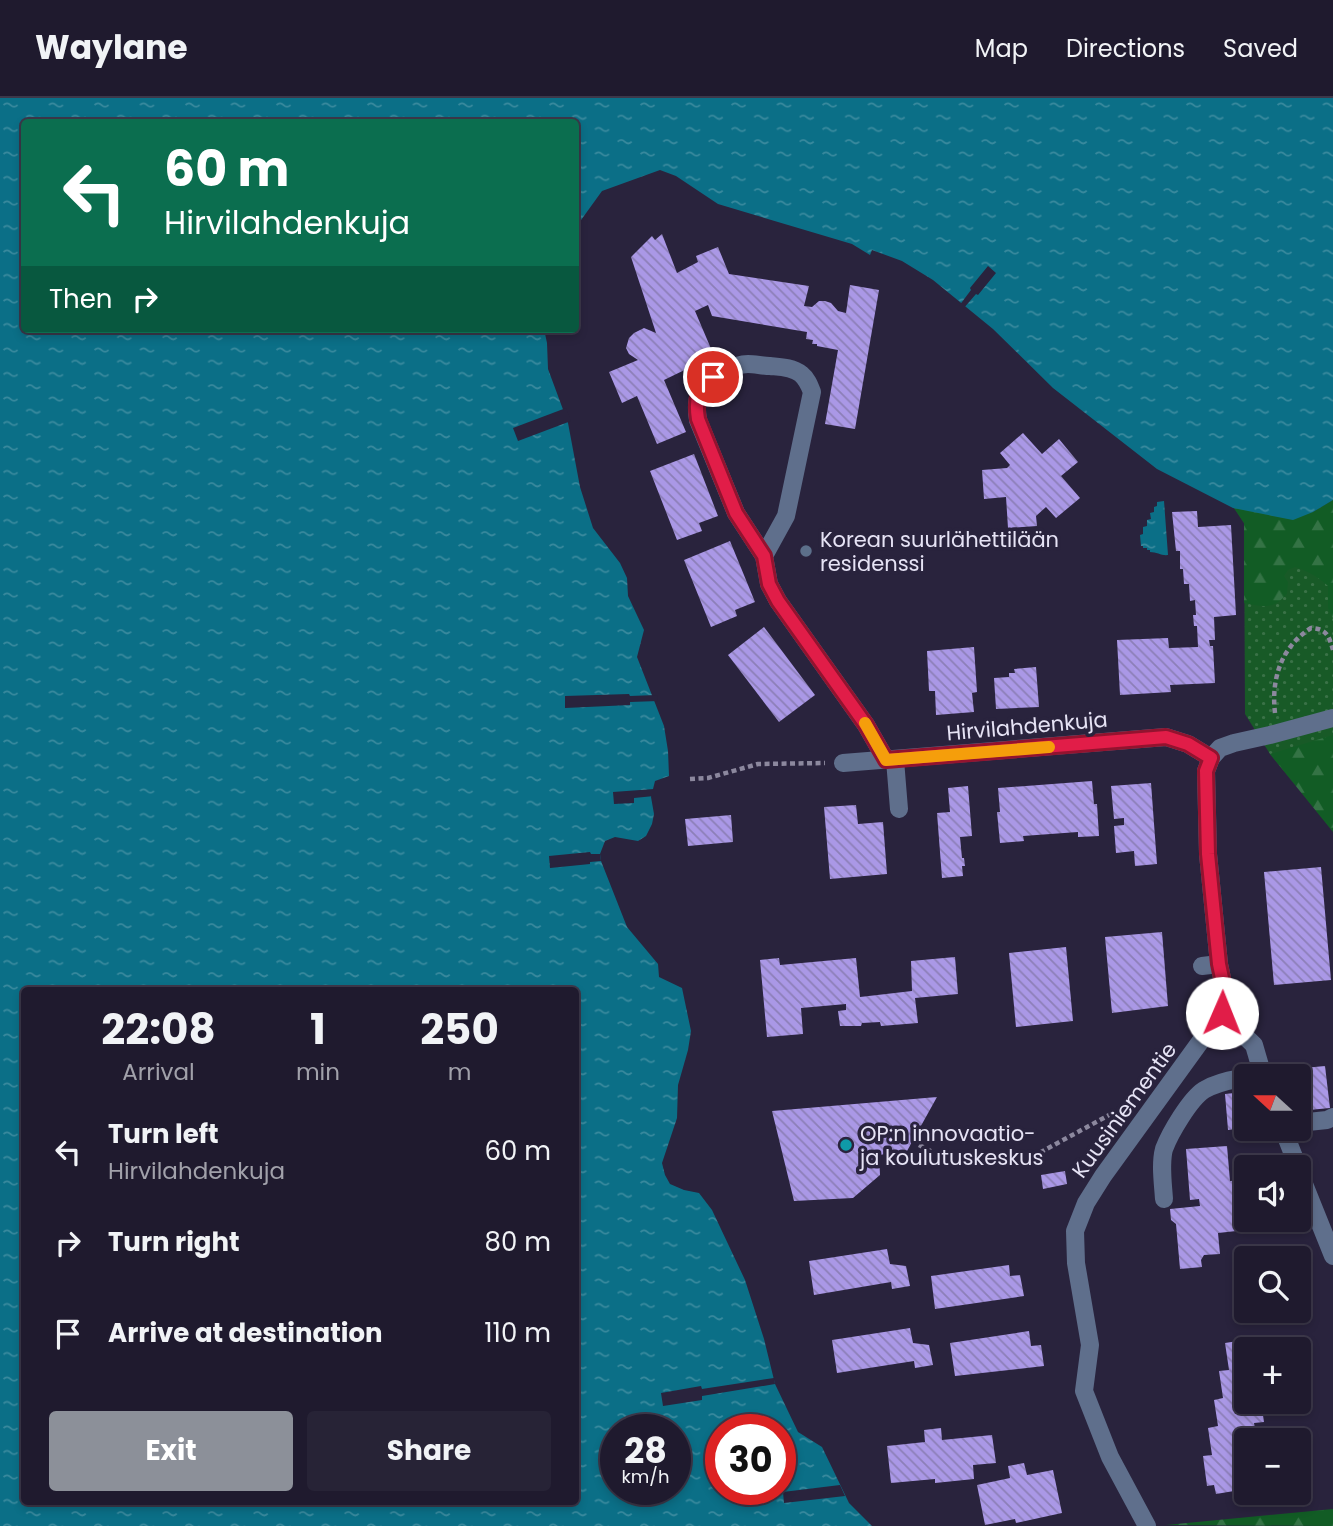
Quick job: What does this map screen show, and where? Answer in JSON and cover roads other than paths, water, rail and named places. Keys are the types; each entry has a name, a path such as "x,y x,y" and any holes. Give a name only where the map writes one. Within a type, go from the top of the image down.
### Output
{"street":[{"path":"764,556 786,516 812,392 808,380 799,372 788,368 746,364 729,369 704,384 698,395 698,419 736,513 764,556 769,584 778,601 891,760 899,809"},
{"path":"1254,1064 1254,1045 1222,1013 1226,997 1210,965 1206,771 1211,758 1220,748 1333,718"},
{"name":"Hirvilahdenkuja","path":"843,763 1166,737 1188,744 1211,758"},
{"name":"Kuusiniementie","path":"1147,1526 1110,1457 1084,1391 1090,1345 1076,1263 1075,1231 1086,1203 1103,1176 1222,1013"},
{"path":"1164,1199 1164,1150 1175,1127 1202,1091 1218,1083 1234,1080"},
{"path":"1311,1122 1333,1117"},
{"path":"1311,1201 1333,1256"}],"water":[{"path":"0,98 1333,98 1333,500 1293,520 1233,508 1157,469 1053,388 993,329 933,280 902,261 872,250 870,255 852,244 718,204 676,176 660,170 602,191 579,223 579,119 21,119 21,333 545,333 548,369 568,423 580,487 593,528 620,563 627,578 628,596 644,630 637,657 664,726 668,751 669,776 655,781 651,797 654,814 646,836 638,841 615,837 605,841 600,854 627,927 658,964 659,977 682,988 691,1031 678,1085 677,1118 662,1163 670,1184 699,1193 712,1210 745,1280 775,1384 789,1414 705,1414 705,1505 796,1505 796,1428 798,1432 822,1447 849,1503 872,1526 0,1526"},
{"path":"1164,501 1168,555 1143,548 1140,535 1143,534 1143,527 1147,526 1147,520 1151,519 1150,513 1154,512 1157,502"}],"place":[{"name":"Korean suurlähettilään residenssi","path":"806,551"},
{"name":"OP:n innovaatio- ja koulutuskeskus","path":"846,1145"}]}
